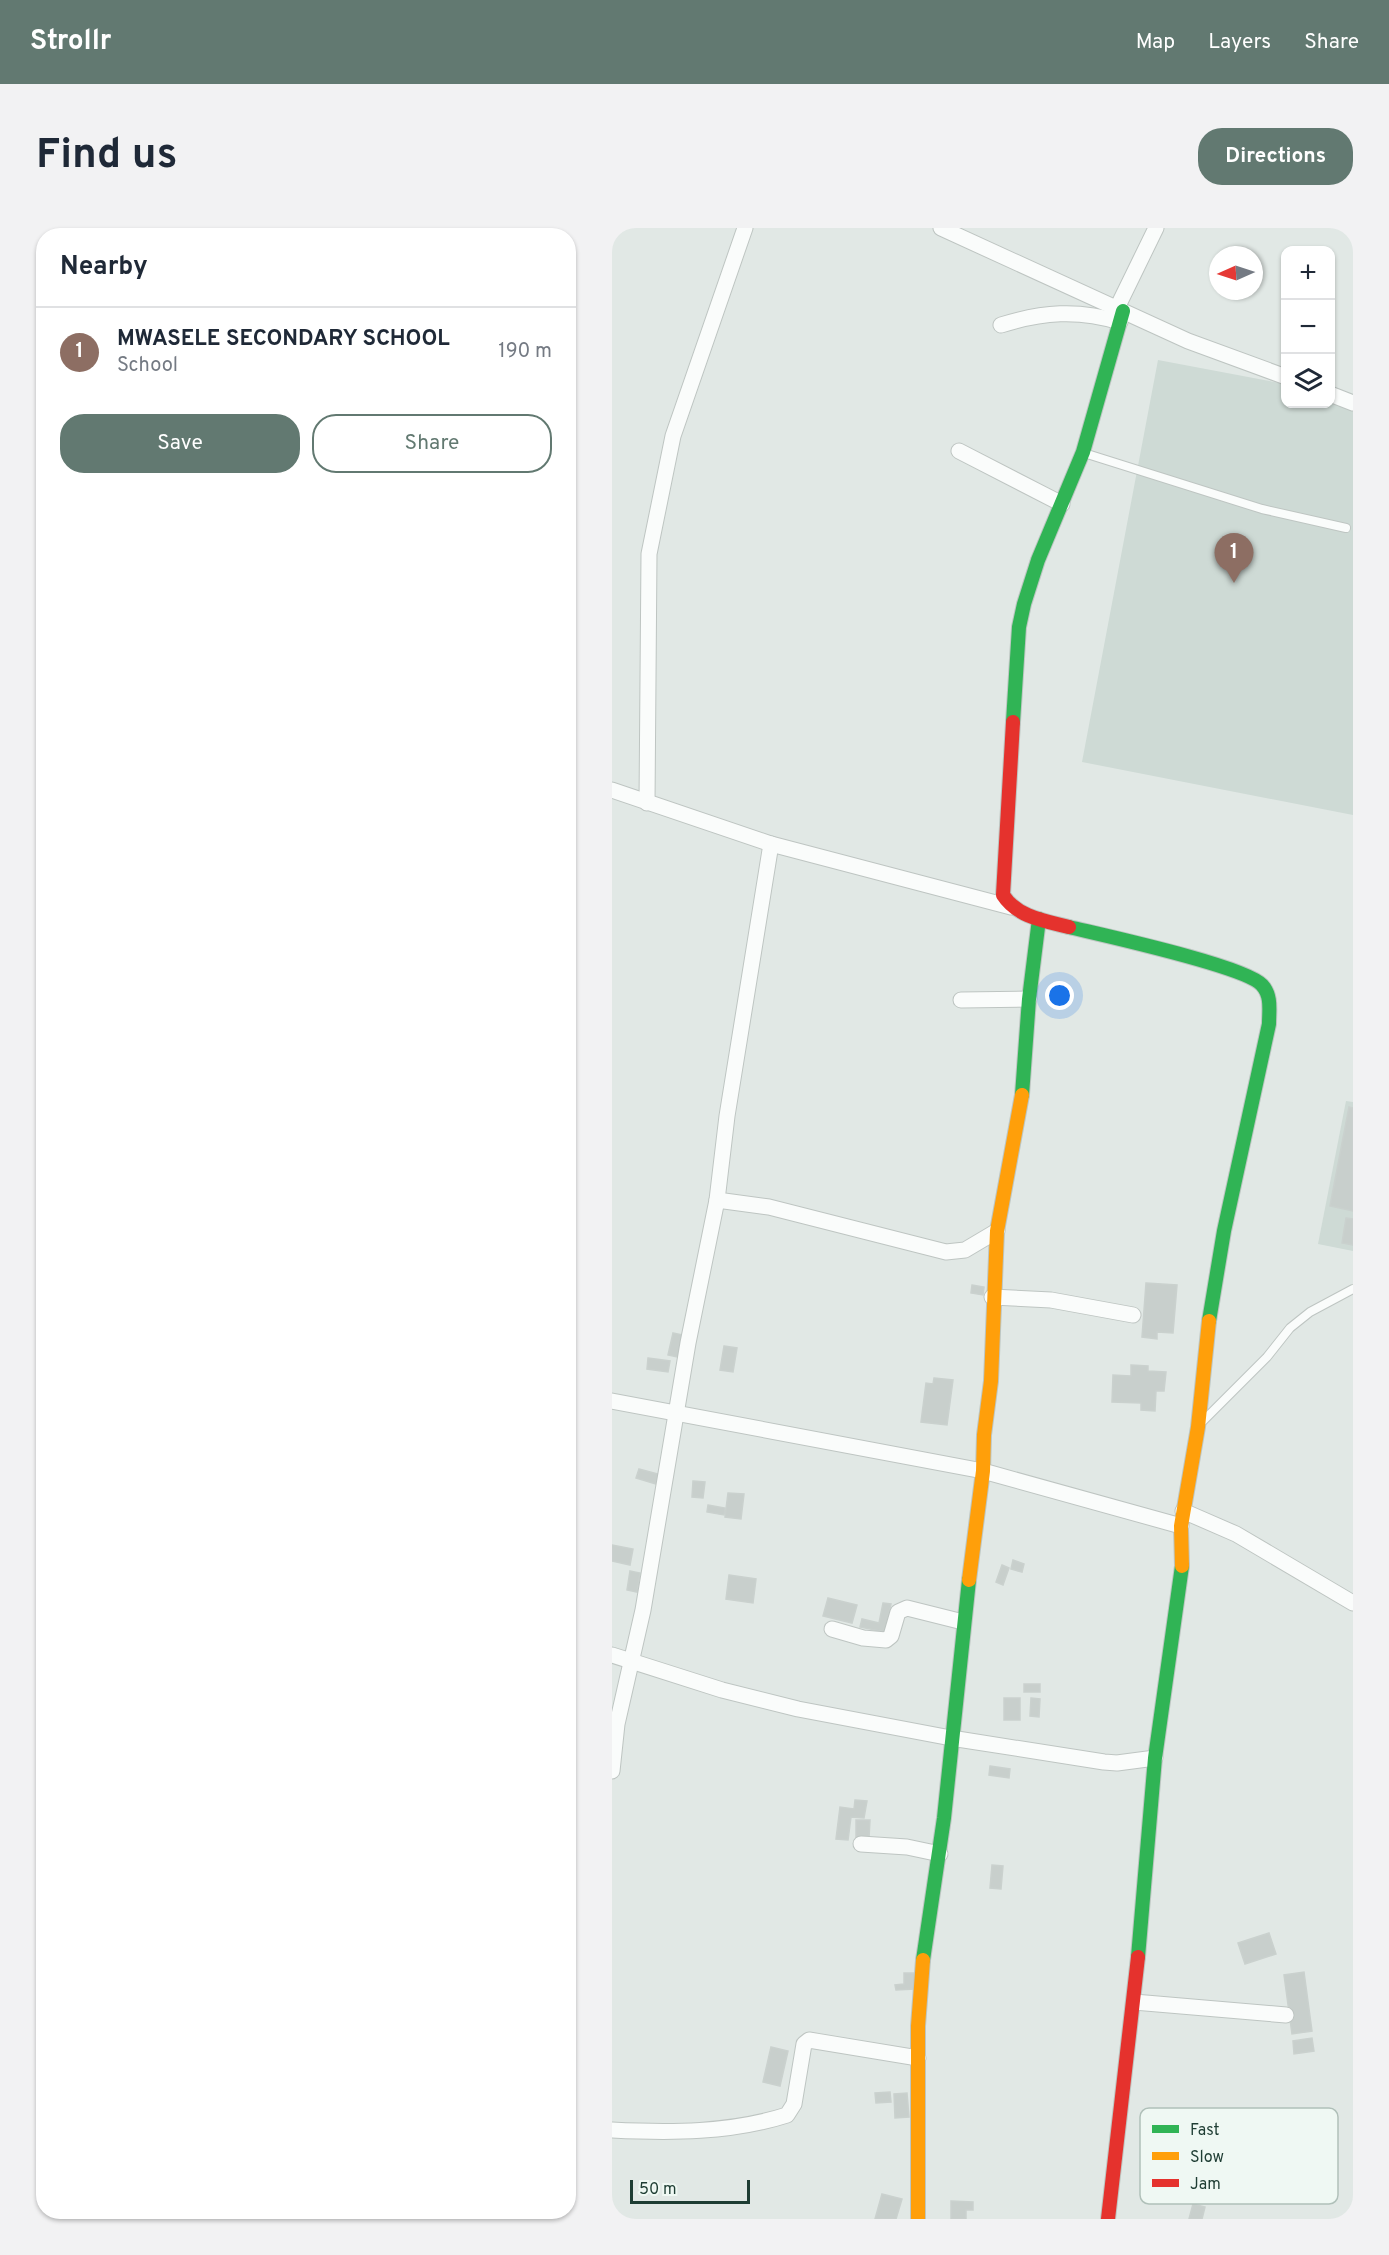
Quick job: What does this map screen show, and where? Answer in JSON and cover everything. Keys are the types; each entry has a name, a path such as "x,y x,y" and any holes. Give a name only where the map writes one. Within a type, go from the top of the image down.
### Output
{"street":[{"path":"647,803 649,554 673,436 745,228"},
{"path":"941,228 996,251 1120,314 1281,375"},
{"path":"1011,907 1005,902 1004,895 1019,627 1033,571 1082,452 1120,314 1156,228"},
{"path":"1001,325 1048,313 1120,314"},
{"path":"1335,396 1353,403"},
{"path":"959,451 1062,504"},
{"path":"612,790 771,844 1011,907 1039,919 1210,963 1254,979 1261,983 1269,994 1269,1024 1224,1231 1209,1322 1198,1427 1182,1518 1182,1564 1155,1758 1134,2002 1108,2219"},
{"path":"612,1772 615,1724 643,1610 717,1200 727,1116 771,844"},
{"path":"918,2219 918,2058 922,1969 932,1890 940,1854 963,1622 983,1471 984,1435 991,1381 992,1297 997,1231 1015,1143 1025,1072 1029,999 1039,919"},
{"path":"961,999 1029,999"},
{"path":"717,1200 769,1207 946,1252 965,1251 997,1231"},
{"path":"992,1297 1051,1300 1133,1315"},
{"path":"612,1401 983,1471 1182,1518 1236,1534 1353,1603"},
{"path":"832,1629 863,1638 886,1640 891,1636 898,1612 907,1608 963,1622"},
{"path":"612,1655 722,1690 798,1709 951,1738 1117,1763 1155,1758"},
{"path":"861,1844 907,1847 940,1854"},
{"path":"1134,2002 1286,2014"},
{"path":"612,2130 667,2133 708,2131 787,2115 794,2104 804,2044 809,2040 918,2058"}],"lane":[{"path":"1082,452 1262,509 1346,528"},
{"path":"1198,1427 1267,1357 1290,1328 1310,1312 1353,1288"}],"shaded area":[{"path":"1158,360 1281,383 1281,408 1335,408 1335,394 1353,397 1353,815 1082,762"},
{"path":"1346,1101 1353,1102 1353,1251 1318,1244"}],"building":[{"path":"1349,1107 1353,1108 1353,1211 1330,1206"},
{"path":"1346,1218 1353,1219 1353,1245 1342,1243"},
{"path":"1146,1283 1177,1285 1173,1333 1157,1332 1157,1339 1142,1337"},
{"path":"972,1285 984,1287 983,1295 971,1293"},
{"path":"673,1333 683,1335 678,1357 668,1355"},
{"path":"724,1346 737,1348 733,1372 720,1370"},
{"path":"648,1358 670,1361 668,1372 647,1369"},
{"path":"1131,1365 1148,1366 1148,1371 1166,1372 1164,1391 1156,1391 1155,1411 1141,1410 1141,1403 1112,1402 1113,1375 1131,1376"},
{"path":"934,1378 953,1380 947,1425 921,1422 926,1383 933,1384"},
{"path":"639,1469 658,1474 656,1484 636,1478"},
{"path":"693,1481 705,1482 703,1498 692,1497"},
{"path":"728,1493 744,1494 741,1519 725,1517"},
{"path":"708,1505 725,1508 724,1515 707,1512"},
{"path":"612,1545 633,1549 630,1565 612,1561"},
{"path":"1013,1560 1024,1564 1022,1572 1011,1569"},
{"path":"1002,1565 1009,1568 1003,1585 996,1582"},
{"path":"630,1571 640,1573 637,1592 627,1590"},
{"path":"729,1575 756,1579 753,1603 726,1599"},
{"path":"828,1598 857,1605 852,1623 823,1616"},
{"path":"883,1603 891,1604 885,1632 860,1627 862,1619 879,1623"},
{"path":"1024,1684 1040,1684 1040,1692 1024,1692"},
{"path":"1004,1698 1020,1698 1020,1720 1004,1720"},
{"path":"1031,1698 1040,1699 1039,1717 1030,1716"},
{"path":"990,1766 1010,1769 1009,1778 989,1775"},
{"path":"855,1800 867,1801 864,1818 851,1817 848,1840 836,1839 840,1807 854,1809"},
{"path":"856,1820 870,1820 869,1838 856,1837"},
{"path":"992,1865 1003,1866 1001,1889 990,1888"},
{"path":"1269,1933 1276,1954 1245,1964 1238,1943"},
{"path":"1304,1972 1312,2031 1292,2034 1284,1975"},
{"path":"904,1973 915,1973 915,1989 896,1990 895,1985 904,1984"},
{"path":"1312,2038 1314,2051 1294,2054 1293,2041"},
{"path":"771,2047 788,2051 780,2086 763,2082"},
{"path":"890,2092 891,2102 876,2103 875,2093"},
{"path":"907,2093 909,2117 895,2118 894,2094"},
{"path":"882,2194 902,2199 896,2219 875,2219"},
{"path":"951,2201 973,2202 973,2210 966,2210 966,2219 951,2219"},
{"path":"1193,2204 1205,2207 1202,2219 1189,2219"}],"traffic: fast":[{"path":"1013,722 1019,627 1024,604 1038,560 1083,452 1123,311"},
{"path":"1022,1095 1029,999 1039,919"},
{"path":"1069,927 1172,952 1229,969 1250,977 1262,985 1267,994 1269,1024 1224,1231 1209,1321"},
{"path":"1138,1957 1155,1758 1182,1566"},
{"path":"923,1960 944,1818 969,1580"}],"traffic: slow":[{"path":"969,1580 983,1471 984,1435 991,1381 997,1231 1022,1095"},
{"path":"1182,1566 1181,1526 1198,1427 1209,1321"},
{"path":"918,2219 918,2026 923,1960"}],"traffic: jam":[{"path":"1013,722 1003,895 1024,913 1069,927"},
{"path":"1108,2219 1138,1957"}],"place":[{"name":"MWASELE SECONDARY SCHOOL","path":"1234,583"}]}
